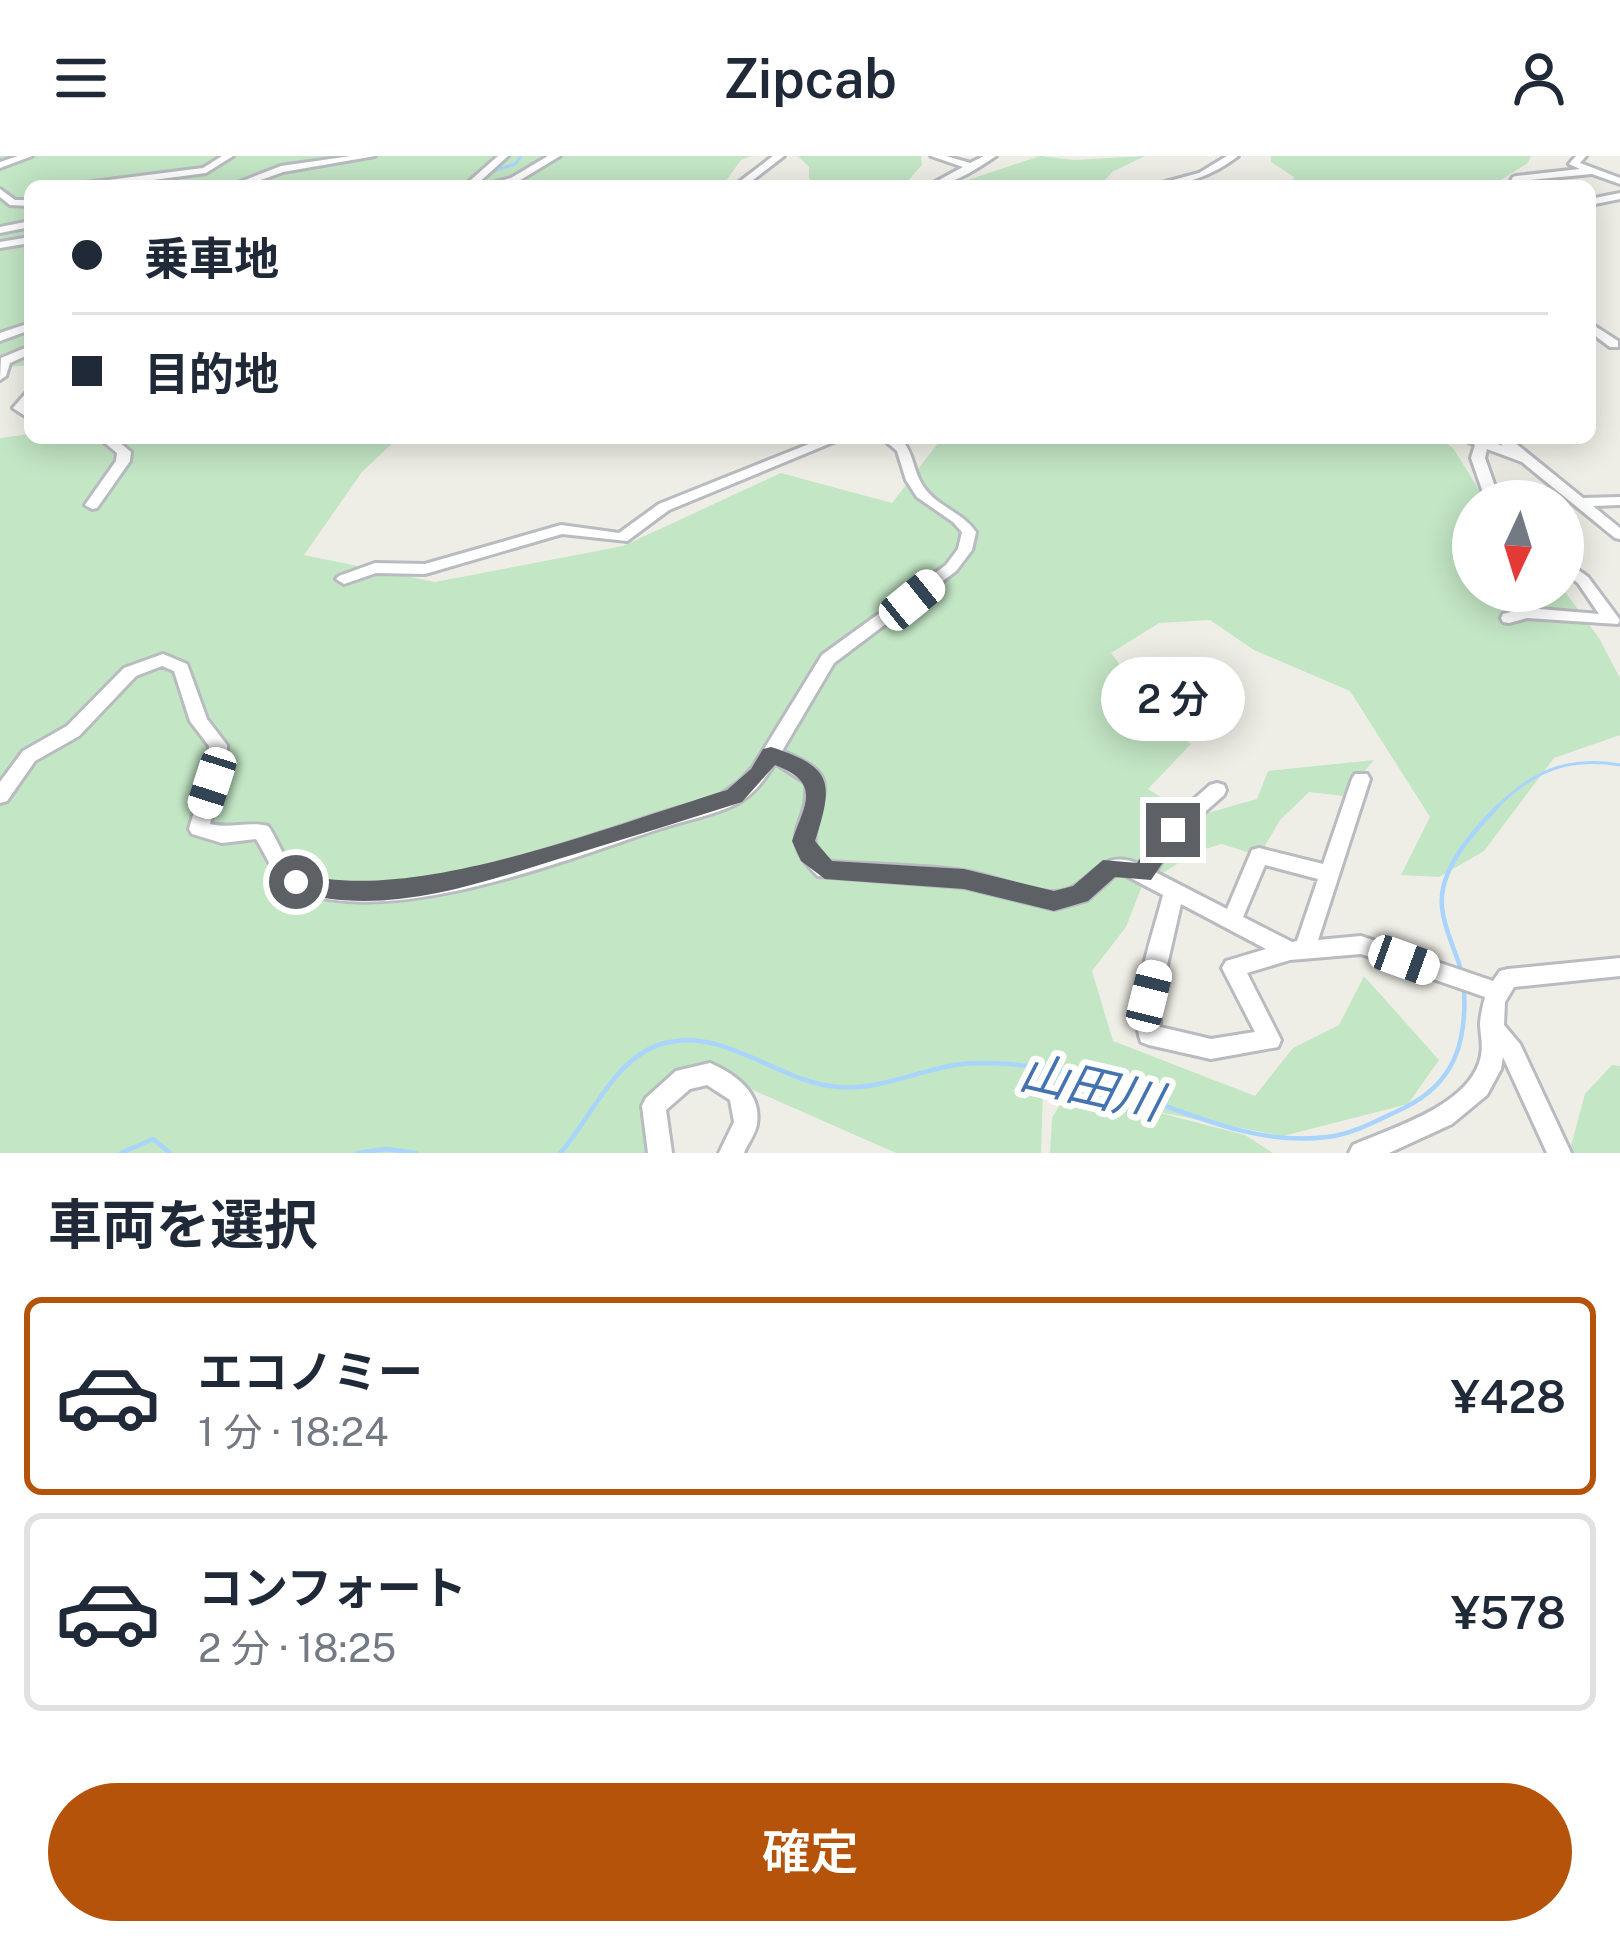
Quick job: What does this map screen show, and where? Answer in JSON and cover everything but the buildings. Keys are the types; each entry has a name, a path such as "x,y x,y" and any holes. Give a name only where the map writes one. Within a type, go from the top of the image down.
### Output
{"street":[{"path":"0,165 27,156"},
{"path":"124,180 212,168 228,156"},
{"path":"253,180 286,168 370,156"},
{"path":"477,180 503,156"},
{"path":"514,180 555,156"},
{"path":"747,180 779,156"},
{"path":"936,156 974,167"},
{"path":"946,180 991,156"},
{"path":"1181,180 1202,175 1232,156"},
{"path":"1581,156 1574,164 1620,182"},
{"path":"1516,180 1591,171"},
{"path":"159,180 164,174"},
{"path":"1596,330 1614,344"},
{"path":"0,376 4,361 24,353"},
{"path":"92,506 123,460 124,452 114,444"},
{"path":"344,578 375,568 425,569 561,529 622,538 664,507 821,444"},
{"path":"0,796 29,756 73,731 130,672 163,660 181,668 199,721 218,745 199,830 222,835 261,831 285,875 318,890 374,892 450,883 734,796 759,774 827,659 912,600 965,550 969,532 963,521 918,489 908,452 898,444"},
{"path":"1475,444 1485,480"},
{"path":"1481,444 1523,458"},
{"path":"1508,444 1552,480"},
{"path":"1584,502 1620,501"},
{"path":"1584,504 1620,535"},
{"path":"1509,618 1527,613 1612,620 1584,583"},
{"path":"771,754 805,768 816,782 819,796 804,841 809,855 825,869 964,879 1054,901 1080,894 1111,867 1143,873 1231,922 1298,950"},
{"path":"1298,950 1330,874 1361,778"},
{"path":"1143,873 1173,830 1217,790"},
{"path":"1231,922 1259,856 1330,874"},
{"path":"1174,890 1149,996 1149,1035 1211,1049 1270,1040 1233,968 1298,950 1361,945 1489,989 1508,978 1620,967"},
{"path":"1361,1153 1448,1114 1484,1082 1494,1049 1489,989"},
{"path":"1491,1024 1512,1051 1559,1153"},
{"path":"660,1153 654,1106 684,1079 710,1074 740,1094 746,1124 730,1153"}],"green space":[{"path":"0,156 752,156 741,160 726,180 24,180 24,366 0,368"},
{"path":"798,156 921,156 922,165 908,180 811,180 809,167"},
{"path":"1040,156 1074,160 1145,156 1105,180 968,180"},
{"path":"1271,156 1531,156 1501,180 1293,180 1271,162"},
{"path":"24,435 24,444 392,444 362,472 304,555 435,582 623,546 781,473 892,503 937,444 1447,444 1473,480 1452,480 1452,612 1580,612 1620,678 1620,735 1554,758 1484,851 1439,877 1401,875 1430,817 1350,691 1254,650 1210,620 1159,623 1111,653 1166,725 1191,744 1148,789 1193,817 1257,799 1268,771 1374,760 1343,796 1309,792 1280,820 1259,856 1222,844 1198,851 1142,886 1126,927 1092,971 1113,1041 1255,1096 1293,1048 1339,1025 1364,976 1439,1060 1408,1104 1283,1136 1148,1110 1245,1135 1273,1153 1050,1153 1052,1118 1062,1101 1102,1101 1043,1089 1041,1153 896,1153 712,1072 642,1102 649,1153 0,1153 0,438"},
{"path":"1612,1065 1620,1066 1620,1153 1569,1153 1585,1094"}],"waterway":[{"path":"491,172 515,164 521,156"},
{"name":"山田川","path":"1495,809 1551,770 1583,763 1620,765"},
{"name":"山田川","path":"1462,973 1445,924 1442,893 1459,852 1495,809"},
{"name":"山田川","path":"560,1153 632,1061 647,1050 686,1040 728,1048 830,1086 878,1084 964,1064 1066,1072 1251,1133 1327,1137 1367,1126 1435,1086 1460,1043 1464,988"},
{"name":"山田川","path":"121,1153 153,1139 170,1153"},
{"name":"山田川","path":"357,1153 386,1149 416,1153"}],"route":[{"path":"296,882 344,892 450,883 734,796 759,774 771,754 805,768 816,782 819,796 804,841 809,855 825,869 850,874 964,879 1054,901 1080,894 1111,867 1143,873 1173,830"}]}
